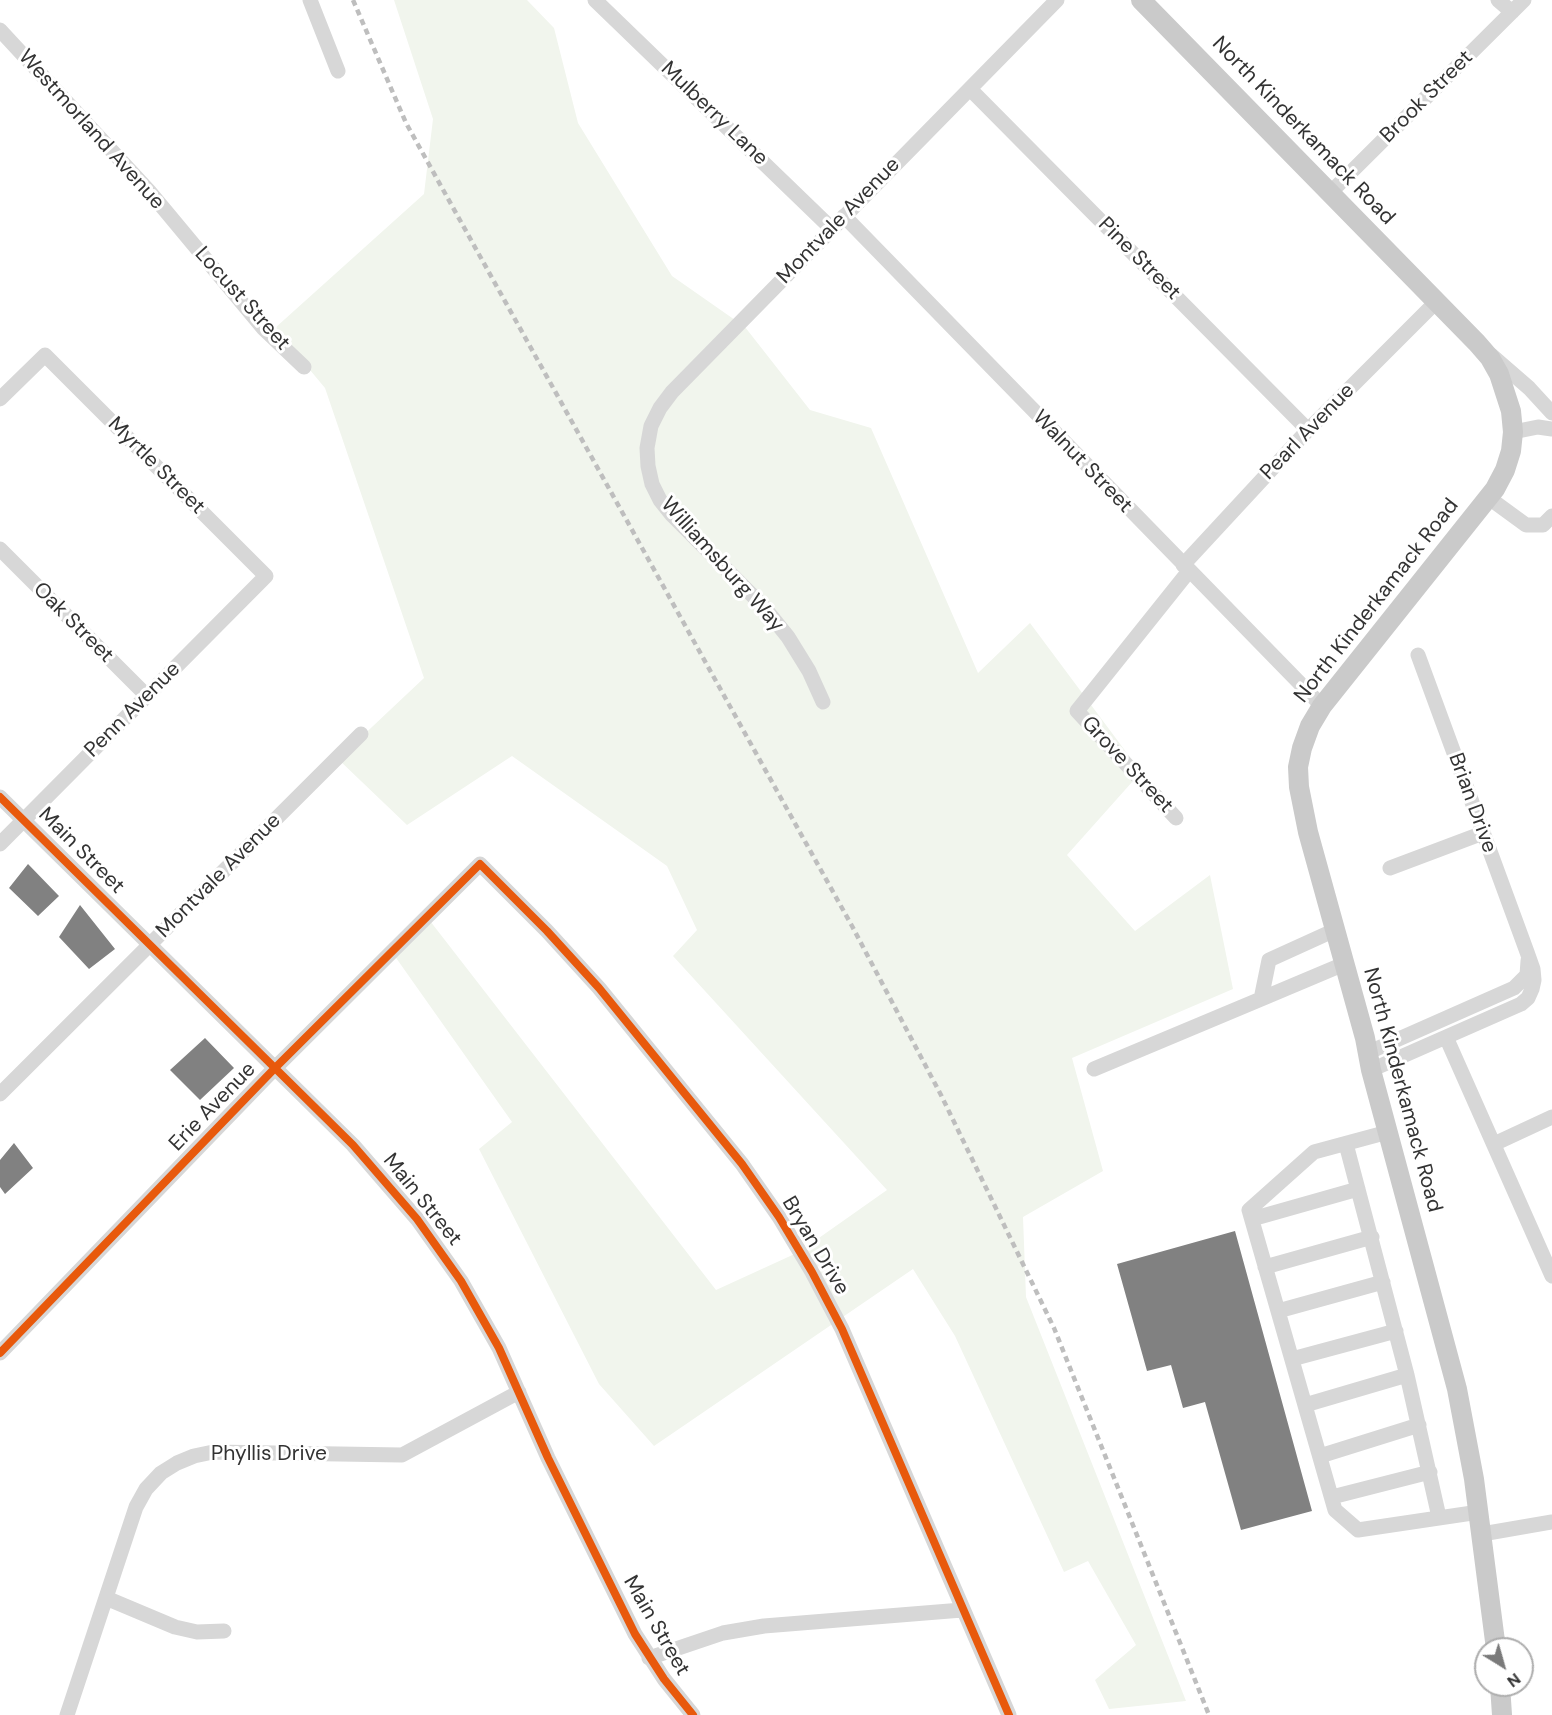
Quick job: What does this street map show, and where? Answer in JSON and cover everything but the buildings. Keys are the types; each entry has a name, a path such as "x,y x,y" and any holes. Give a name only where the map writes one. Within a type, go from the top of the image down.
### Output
{"main road":[{"name":"North Kinderkamack Road","path":"1141,0 1477,343 1490,358 1499,374 1511,411 1513,432 1511,451 1505,470 1489,498 1322,706 1310,726 1298,767 1299,787 1308,832 1457,1389 1479,1512 1495,1637"},
{"path":"1501,1697 1502,1715"}],"street":[{"path":"310,0 338,71"},
{"name":"Mulberry Lane","path":"595,0 832,229"},
{"name":"Montvale Avenue","path":"647,456 651,426 665,400 1057,0"},
{"path":"1498,0 1512,12"},
{"name":"Brook Street","path":"1330,193 1524,0"},
{"name":"Westmorland Avenue","path":"0,30 149,191 182,231"},
{"name":"Pine Street","path":"970,88 1308,430"},
{"name":"Walnut Street","path":"844,216 1322,706"},
{"name":"Locust Street","path":"182,231 263,328 304,367"},
{"name":"Pearl Avenue","path":"1077,711 1186,568 1308,430 1436,302"},
{"path":"1477,343 1510,371 1552,413"},
{"name":"Myrtle Street","path":"0,399 45,355 266,576"},
{"path":"1513,432 1538,427 1552,429"},
{"name":"Williamsburg Way","path":"647,456 650,476 660,500 763,606 788,637 809,670 824,702"},
{"path":"1489,498 1526,525 1543,525 1552,516"},
{"name":"Oak Street","path":"0,549 147,696"},
{"name":"Penn Avenue","path":"0,844 266,576"},
{"name":"Brian Drive","path":"1369,1061 1446,1036 1521,1004 1528,998 1534,980 1527,952 1418,655"},
{"name":"Grove Street","path":"1077,711 1176,818"},
{"name":"Montvale Avenue","path":"0,1094 361,734"},
{"name":"Main Street","path":"0,797 353,1145 417,1219 461,1281 499,1348 573,1508 622,1609 649,1658 693,1715"},
{"path":"1390,868 1483,833"},
{"name":"Erie Avenue","path":"0,1353 275,1068 480,864"},
{"name":"Bryan Drive","path":"480,864 548,931 605,995 742,1164 779,1217 842,1329 1009,1715"},
{"path":"1261,999 1269,960 1335,930"},
{"name":"Brian Drive","path":"1369,1061 1514,988 1527,975 1529,966 1527,952"},
{"path":"1094,1068 1344,964"},
{"path":"1446,1036 1552,1276"},
{"path":"1494,1144 1552,1117"},
{"path":"1388,1132 1314,1152 1249,1210 1335,1510 1358,1530 1479,1512"},
{"path":"1346,1144 1407,1375 1439,1517"},
{"path":"1252,1219 1358,1189"},
{"path":"1265,1267 1372,1237"},
{"path":"1278,1311 1383,1282"},
{"path":"1292,1359 1396,1331"},
{"path":"1305,1405 1407,1375"},
{"name":"Phyllis Drive","path":"67,1715 136,1507 146,1489 161,1473 194,1456 213,1452 402,1455 519,1392"},
{"path":"1320,1456 1419,1425"},
{"path":"1332,1497 1430,1472"},
{"path":"1482,1534 1552,1522"},
{"path":"106,1598 175,1627 197,1632 224,1631"},
{"path":"649,1658 723,1633 764,1626 962,1610"}],"shaded area":[{"path":"394,0 527,0 554,28 578,123 672,276 745,327 810,410 871,428 978,673 1030,623 1141,772 1067,855 1135,931 1210,875 1233,989 1072,1058 1103,1171 1023,1217 1026,1297 1186,1701 1109,1709 1095,1680 1136,1645 1088,1561 1064,1572 955,1336 913,1269 654,1446 599,1384 479,1149 512,1122 394,955 427,917 716,1290 799,1252 887,1190 673,956 697,930 667,866 512,756 407,825 338,759 424,678 325,388 275,328 424,194 433,119"}],"railway":[{"path":"353,0 406,123 852,926 941,1095 1054,1328 1209,1715"}],"cycle path":[{"path":"0,797 353,1145 417,1219 461,1281 499,1348 548,1458 635,1634 664,1679 693,1715"},
{"path":"0,1353 275,1068 480,864 547,931 599,988 742,1164 779,1217 842,1329 1009,1715"}]}
